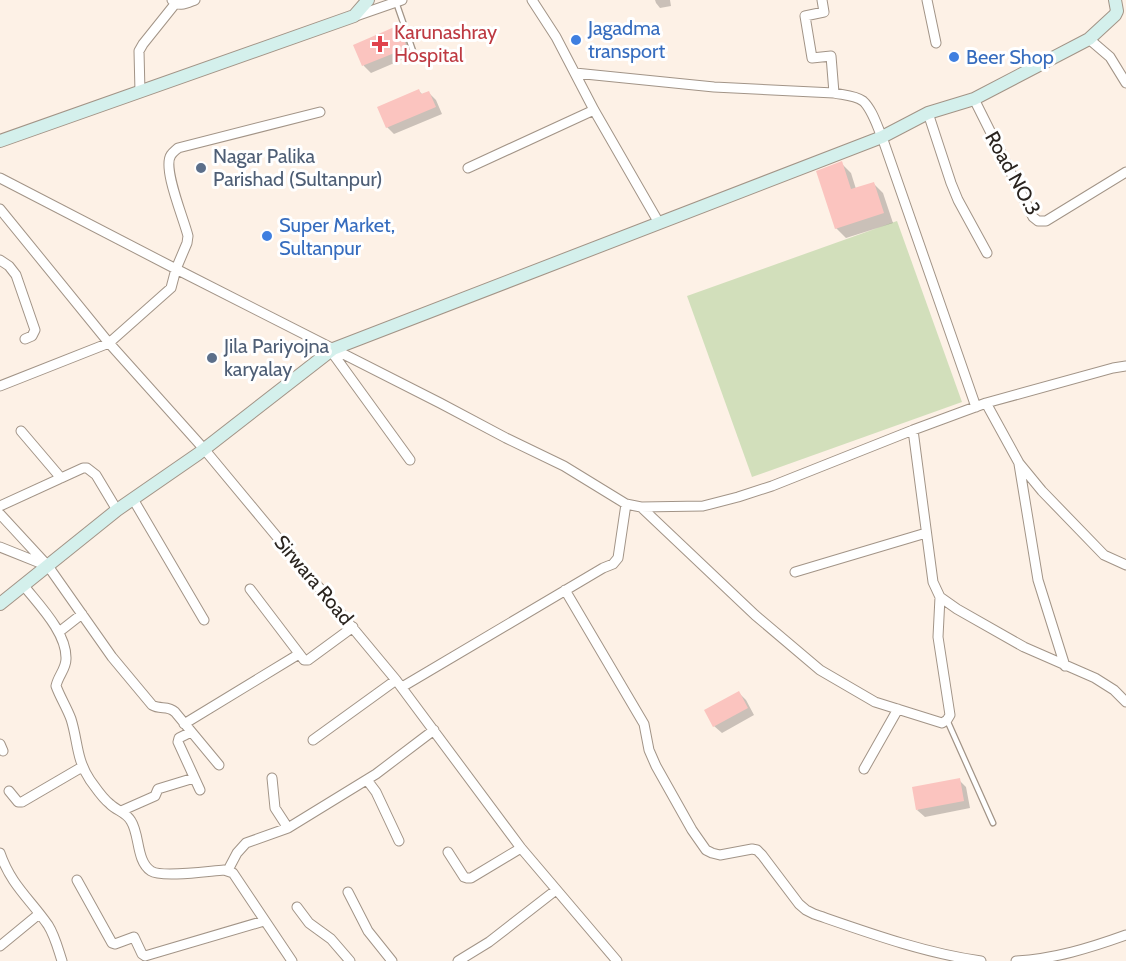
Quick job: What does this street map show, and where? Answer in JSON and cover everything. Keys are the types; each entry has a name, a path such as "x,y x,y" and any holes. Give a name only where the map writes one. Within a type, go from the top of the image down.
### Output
{"street":[{"path":"140,92 139,51 143,44 174,2 183,4 195,0"},
{"path":"354,16 368,0"},
{"path":"532,0 556,38 658,223"},
{"path":"822,0 824,12 805,16 812,58 831,56 834,93"},
{"path":"927,0 936,43"},
{"path":"0,604 117,510 204,449 332,350 882,137 928,113 974,99 1089,39 1115,15 1117,11 1115,0"},
{"path":"0,141 399,1"},
{"path":"1089,39 1110,57 1126,83"},
{"path":"575,73 714,87 834,93 863,101 882,137 976,406"},
{"name":"Road NO.3","path":"974,99 1033,217 1038,221 1046,221 1126,172"},
{"path":"468,168 594,110"},
{"path":"0,386 109,343 171,288 188,236 172,187 168,163 170,155 178,148 320,112"},
{"path":"928,113 958,200 987,253"},
{"path":"0,178 332,350 564,465 626,504 641,507 703,506 738,497 772,486 976,406 1126,366"},
{"name":"Sirwara Road","path":"0,208 109,343 204,449 399,683 521,848 617,961"},
{"path":"0,260 16,275 35,330 33,336 25,339"},
{"path":"332,350 410,460"},
{"path":"986,403 1019,463 1042,492 1104,555 1126,565"},
{"path":"641,507 756,615 820,670 875,702 942,723 951,715 938,637 940,597 933,582 913,430"},
{"path":"21,431 61,478"},
{"path":"1019,463 1038,580 1065,666"},
{"path":"0,506 87,468 96,475 117,510"},
{"path":"133,499 204,620"},
{"path":"313,741 399,683 613,564 618,558 626,504"},
{"path":"0,513 48,566 112,657 152,705 156,708 171,708 219,765"},
{"path":"795,572 926,533"},
{"path":"0,547 48,566"},
{"path":"24,586 59,632 66,662 56,686 71,719 82,767 107,802 127,815 133,823 143,861 152,872 165,874 228,870 233,873 292,961"},
{"path":"250,589 304,660 308,660 353,627"},
{"path":"565,590 644,724 649,750 656,766 692,830 706,850 720,855 757,850 799,904 814,914 906,945 981,961"},
{"path":"940,597 1024,647 1095,678 1114,690 1126,702"},
{"path":"59,632 82,614"},
{"path":"200,790 178,742 179,738 188,728 299,654"},
{"path":"864,769 898,708"},
{"path":"228,870 237,853 246,843 288,828 367,780 434,730"},
{"path":"9,791 18,802 22,802 82,767"},
{"path":"121,812 155,796 158,789 194,778"},
{"path":"272,778 274,808 288,828"},
{"path":"367,780 376,792 399,842"},
{"path":"448,852 464,877 471,878 521,848"},
{"path":"0,853 14,883 52,932 62,961"},
{"path":"77,880 112,943 134,937 143,955 264,921"},
{"path":"458,961 489,942 556,890"},
{"path":"348,892 368,931 392,961"},
{"path":"297,907 309,923 332,939 350,961"},
{"path":"0,946 39,914"},
{"path":"1016,961 1036,960 1094,947 1126,935"}],"lane":[{"path":"399,1 413,51"},
{"path":"947,720 993,823"}],"green space":[{"path":"897,221 962,402 752,477 687,296"}],"building":[{"path":"399,25 407,48 362,66 353,45"},
{"path":"419,89 421,94 429,91 436,107 386,128 377,107"},
{"path":"842,161 851,189 874,182 884,213 835,229 816,171"},
{"path":"739,691 748,708 713,727 704,710"},
{"path":"960,778 964,801 916,810 912,787"}],"place":[{"name":"Jagadma transport","path":"576,40"},
{"name":"Karunashray Hospital","path":"380,44"},
{"name":"Beer Shop","path":"954,57"},
{"name":"Nagar Palika Parishad (Sultanpur)","path":"201,168"},
{"name":"Super Market, Sultanpur","path":"267,236"},
{"name":"Jila Pariyojna karyalay","path":"212,358"}]}
